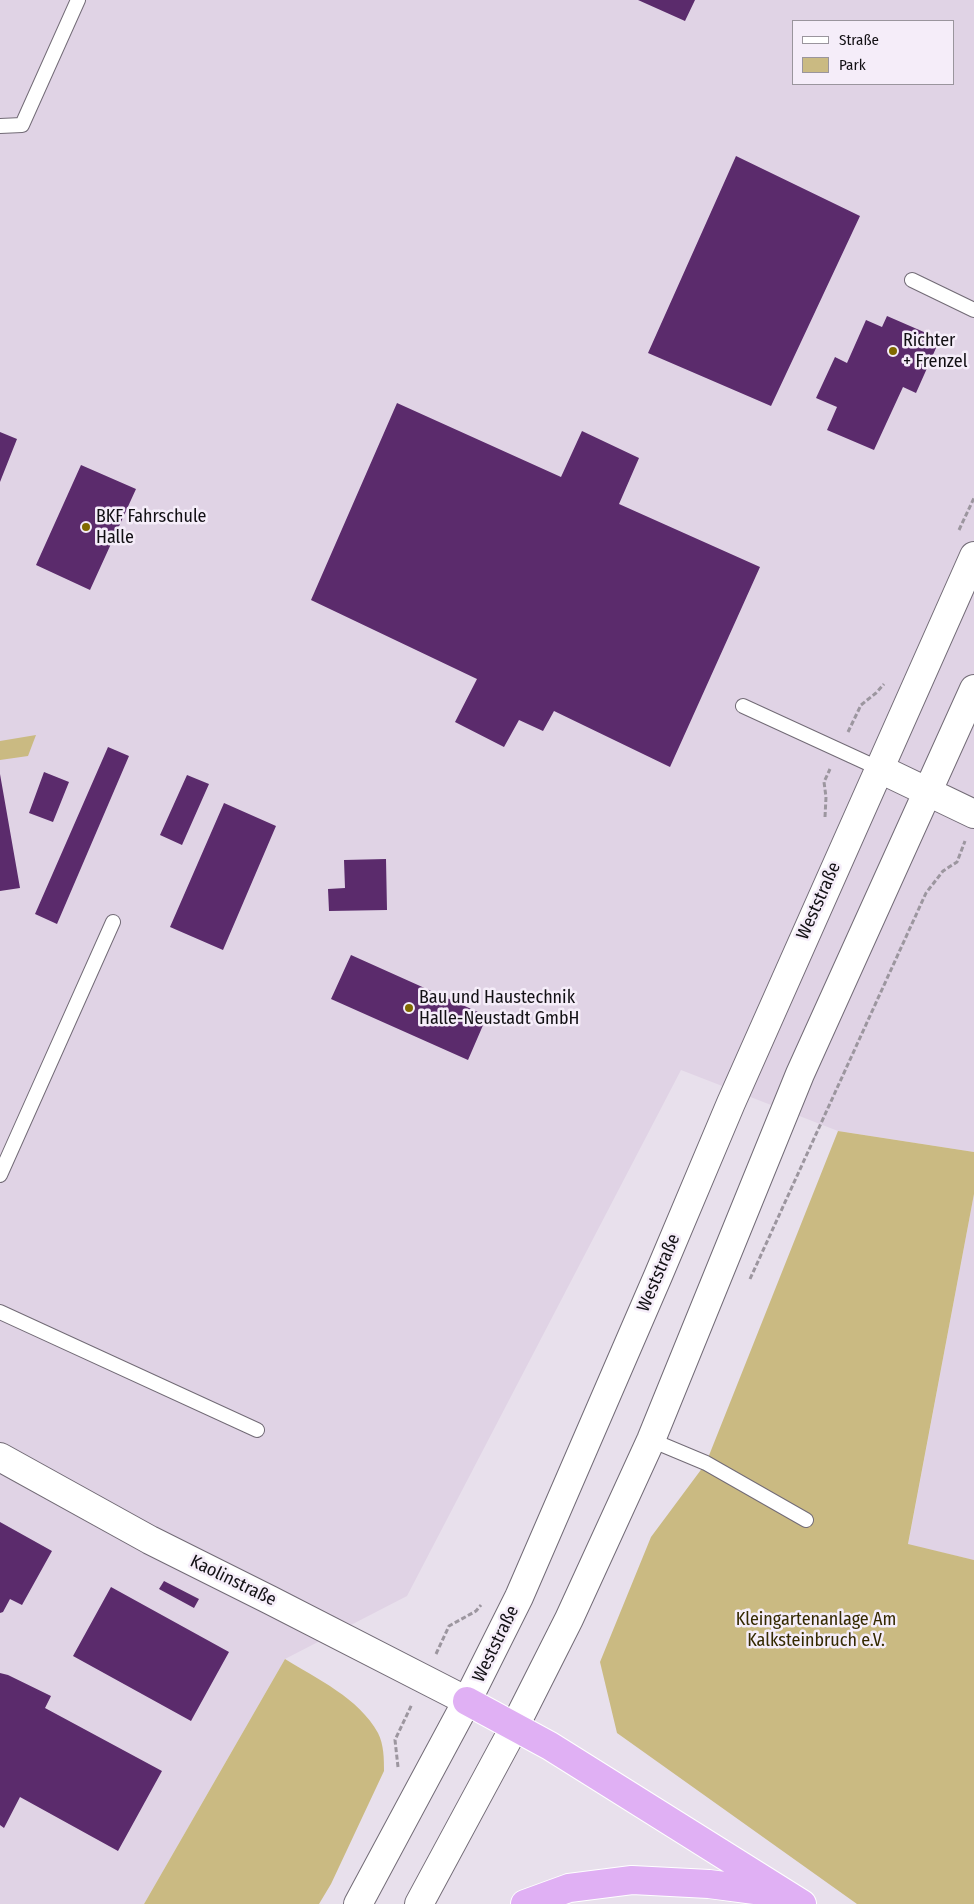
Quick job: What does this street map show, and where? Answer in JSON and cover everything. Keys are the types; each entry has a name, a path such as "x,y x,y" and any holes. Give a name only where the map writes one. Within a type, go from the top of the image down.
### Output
{"highway":[{"path":"467,1701 550,1746 793,1899"},
{"path":"525,1904 568,1888 632,1880 709,1884 793,1899"}],"main road":[{"name":"Weststraße","path":"358,1904 467,1701 519,1597 731,1103 878,768 974,556"},
{"path":"419,1904 515,1726 569,1619 651,1440 800,1074 974,689"},
{"path":"878,768 928,792 971,824"},
{"name":"Kaolinstraße","path":"0,1457 150,1540 467,1701"}],"lane":[{"path":"0,126 22,125 78,0"},
{"path":"912,280 974,310"},
{"path":"743,706 878,768"},
{"path":"0,1176 113,922"},
{"path":"0,1312 257,1430"},
{"path":"651,1440 706,1463 806,1520"}],"path":[{"path":"746,1288 926,893 943,871 957,862 971,824"}],"shaded area":[{"path":"0,0 974,0 974,1152 838,1131 681,1070 407,1596 285,1659 144,1904 0,1904"},
{"path":"974,1194 974,1560 908,1545"}],"green space":[{"path":"36,735 28,756 0,760 0,741"},
{"name":"Kleingartenanlage Am Kalksteinbruch e.V.","path":"838,1131 974,1152 974,1194 908,1544 974,1560 974,1904 857,1904 617,1733 600,1662 651,1537 706,1463"},
{"path":"285,1659 349,1699 370,1721 378,1733 383,1747 384,1771 331,1884 319,1904 144,1904"}],"building":[{"path":"638,0 695,0 685,21"},
{"path":"736,156 860,216 771,406 648,353"},
{"path":"887,316 940,339 916,393 903,387 874,450 827,430 837,407 816,398 835,357 847,363 866,320 882,327"},
{"path":"397,403 561,477 582,431 639,458 619,504 760,567 670,767 554,711 543,731 519,720 504,747 455,722 477,679 311,600"},
{"path":"0,432 17,439 0,482"},
{"name":"BKF Fahrschule Halle","path":"81,465 136,489 90,590 36,565"},
{"path":"108,747 129,756 57,924 35,914"},
{"path":"44,772 69,782 53,822 29,813"},
{"path":"0,774 20,888 0,891"},
{"path":"187,775 209,784 182,845 160,835"},
{"path":"224,803 276,826 223,950 170,927"},
{"path":"386,859 387,910 329,911 328,889 345,888 344,860"},
{"name":"Bau und Haustechnik Halle-Neustadt GmbH","path":"351,955 487,1016 468,1060 331,999"},
{"path":"0,1522 52,1551 22,1605 10,1599 3,1612 0,1613"},
{"path":"164,1581 199,1599 194,1608 159,1589"},
{"path":"111,1587 229,1652 191,1721 73,1656"},
{"path":"0,1673 51,1696 45,1708 162,1771 118,1851 20,1797 4,1828 0,1825"}],"place":[{"name":"Richter + Frenzel","path":"893,351"},
{"name":"BKF Fahrschule Halle","path":"86,527"},
{"name":"Bau und Haustechnik Halle-Neustadt GmbH","path":"409,1008"}]}
